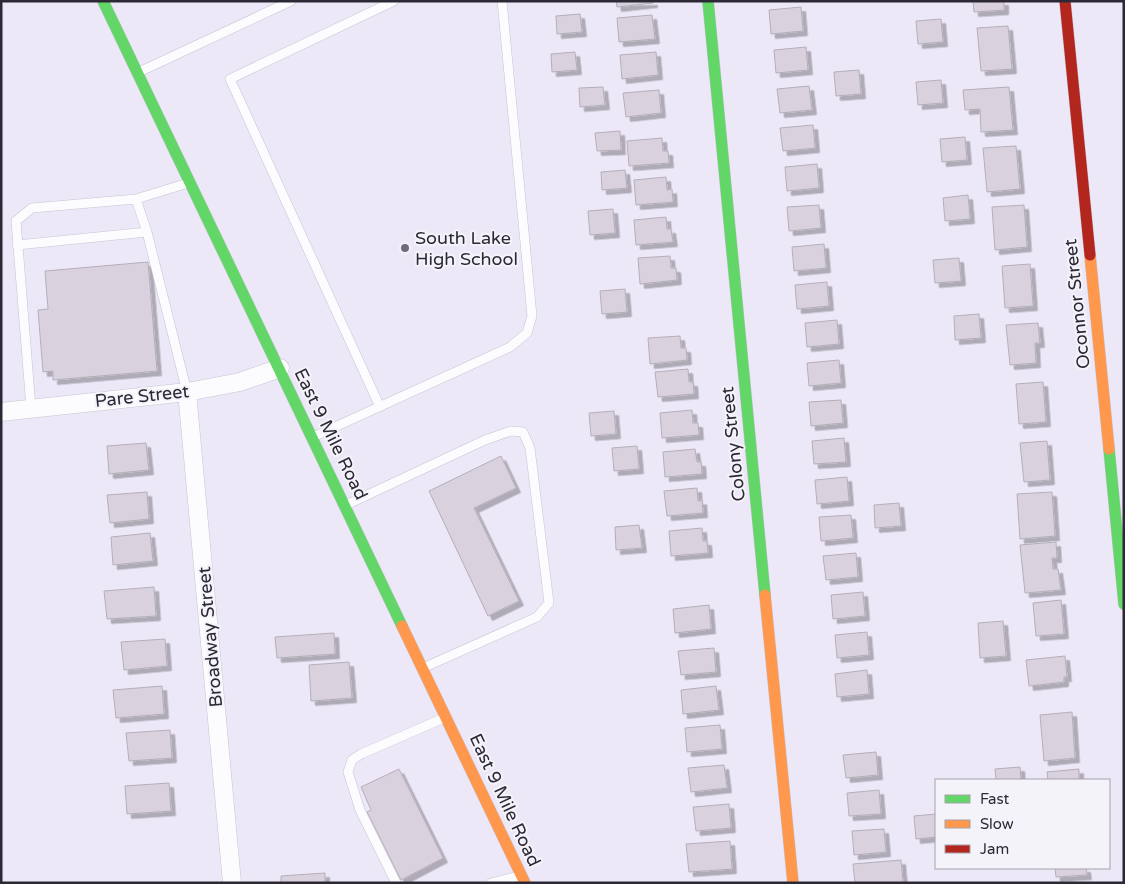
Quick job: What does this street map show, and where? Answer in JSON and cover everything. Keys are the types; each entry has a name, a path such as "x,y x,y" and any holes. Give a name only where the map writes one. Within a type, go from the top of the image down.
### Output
{"street":[{"name":"East 9 Mile Road","path":"102,1 191,182 524,879"},
{"name":"Colony Street","path":"708,1 793,883"},
{"name":"Oconnor Street","path":"1065,1 1124,604"},
{"name":"Pare Street","path":"1,412 187,392 240,382 280,368"},
{"name":"Broadway Street","path":"187,392 232,883"}],"lane":[{"path":"137,73 291,1"},
{"path":"380,407 230,79 394,1"},
{"path":"313,438 510,347 527,333 532,316 502,1"},
{"path":"31,408 16,222 32,208 136,199 191,182"},
{"path":"136,199 148,232 187,392"},
{"path":"17,245 148,232"},
{"path":"345,505 485,440 511,431 523,432 530,448 549,603 537,617 423,668"},
{"path":"396,883 360,810 348,772 352,760 361,754 446,717"},
{"path":"491,883 524,879"}],"building":[{"path":"616,1 653,1 653,3 617,7"},
{"path":"973,1 1004,1 1004,10 974,12"},
{"path":"801,7 803,31 771,34 769,10"},
{"path":"580,14 582,32 557,34 556,16"},
{"path":"652,15 655,39 619,42 617,18"},
{"path":"941,19 943,42 918,44 916,21"},
{"path":"1008,26 1012,69 981,71 977,28"},
{"path":"806,47 808,70 776,73 774,50"},
{"path":"575,52 577,70 552,72 551,54"},
{"path":"656,52 658,75 622,79 620,55"},
{"path":"859,70 861,94 836,96 834,72"},
{"path":"941,80 943,103 918,105 916,82"},
{"path":"809,86 812,110 780,113 777,89"},
{"path":"603,87 605,105 580,107 579,88"},
{"path":"1009,87 1013,130 981,132 980,109 965,110 963,90"},
{"path":"659,90 661,113 626,117 623,93"},
{"path":"813,125 815,148 783,151 780,128"},
{"path":"620,131 621,150 597,151 595,133"},
{"path":"965,137 967,160 942,162 940,139"},
{"path":"662,138 663,151 668,151 669,163 629,166 627,141"},
{"path":"1016,146 1020,189 987,192 983,148"},
{"path":"817,164 819,188 787,191 785,167"},
{"path":"625,170 627,188 602,190 601,172"},
{"path":"666,177 667,190 672,189 673,202 636,205 634,180"},
{"path":"968,195 970,219 945,221 943,198"},
{"path":"819,205 821,228 789,231 787,207"},
{"path":"1024,205 1027,247 995,250 992,207"},
{"path":"613,209 615,233 590,235 588,211"},
{"path":"666,217 667,229 671,229 673,242 636,245 634,220"},
{"path":"824,244 826,268 794,271 792,247"},
{"path":"670,256 671,268 676,268 677,280 640,284 638,258"},
{"path":"959,258 961,281 935,283 933,260"},
{"path":"148,262 157,371 53,380 53,371 43,372 38,310 48,309 45,271"},
{"path":"1030,264 1033,306 1005,308 1002,266"},
{"path":"827,282 829,306 797,309 795,285"},
{"path":"625,289 627,312 602,314 600,291"},
{"path":"979,314 981,338 955,340 954,316"},
{"path":"837,320 839,344 807,347 805,323"},
{"path":"1038,323 1040,343 1035,343 1036,363 1010,365 1006,325"},
{"path":"680,336 681,348 686,348 687,360 650,364 648,338"},
{"path":"839,360 841,383 809,386 807,363"},
{"path":"688,369 689,382 693,382 694,394 658,397 655,372"},
{"path":"1043,382 1046,422 1019,424 1016,384"},
{"path":"841,400 843,423 811,426 809,402"},
{"path":"692,410 693,423 698,423 699,435 662,438 660,413"},
{"path":"614,411 616,434 591,436 589,413"},
{"path":"844,438 846,462 814,464 812,441"},
{"path":"1047,441 1050,480 1024,482 1020,443"},
{"path":"146,443 149,470 109,474 107,446"},
{"path":"637,446 639,469 614,471 612,448"},
{"path":"695,449 697,462 701,462 702,474 665,477 663,452"},
{"path":"501,456 516,488 474,508 519,601 488,616 429,491"},
{"path":"847,477 849,501 817,504 815,480"},
{"path":"697,488 698,501 702,500 703,513 667,516 664,491"},
{"path":"147,492 149,519 110,523 107,495"},
{"path":"1052,492 1055,536 1020,539 1017,494"},
{"path":"899,503 901,526 875,528 874,505"},
{"path":"851,515 853,538 821,541 819,517"},
{"path":"639,525 642,548 616,550 615,527"},
{"path":"702,528 703,541 707,541 708,553 671,556 669,531"},
{"path":"150,533 153,561 113,565 111,537"},
{"path":"1056,542 1057,558 1052,558 1053,569 1058,569 1061,590 1025,593 1020,545"},
{"path":"856,553 858,577 826,580 823,556"},
{"path":"154,587 156,616 107,619 104,591"},
{"path":"863,592 865,616 833,619 831,595"},
{"path":"1061,600 1064,634 1036,636 1033,603"},
{"path":"709,605 711,629 675,633 673,609"},
{"path":"1003,621 1006,656 980,658 978,623"},
{"path":"867,632 869,655 837,658 835,635"},
{"path":"334,633 335,654 277,658 275,637"},
{"path":"165,639 167,666 124,670 121,642"},
{"path":"714,648 716,672 681,675 678,651"},
{"path":"1065,656 1067,677 1064,677 1064,682 1029,686 1026,660"},
{"path":"349,662 352,698 311,701 309,665"},
{"path":"867,670 869,694 837,697 835,674"},
{"path":"162,686 164,714 116,718 113,690"},
{"path":"716,686 719,710 683,714 681,690"},
{"path":"1072,712 1075,758 1044,761 1040,715"},
{"path":"720,725 722,749 687,752 685,728"},
{"path":"170,730 172,758 129,761 126,733"},
{"path":"876,752 878,775 846,778 843,755"},
{"path":"724,765 727,788 691,792 688,768"},
{"path":"1020,767 1021,779 996,779 995,769"},
{"path":"399,769 443,858 401,880 367,812 371,810 361,787"},
{"path":"1079,769 1079,779 1048,779 1047,772"},
{"path":"169,783 171,811 127,814 125,786"},
{"path":"879,790 881,814 849,816 847,793"},
{"path":"729,804 731,828 696,831 693,807"},
{"path":"935,814 935,837 916,839 914,816"},
{"path":"884,829 886,852 854,855 852,831"},
{"path":"730,841 732,869 689,872 686,844"},
{"path":"901,860 903,883 855,883 853,864"},
{"path":"1055,869 1086,869 1087,875 1056,877"},
{"path":"325,873 325,883 281,883 281,876"}],"traffic: fast":[{"path":"103,1 402,626"},
{"path":"708,1 765,595"},
{"path":"1109,449 1124,604"}],"traffic: slow":[{"path":"1090,255 1109,449"},
{"path":"765,595 793,883"},
{"path":"402,626 525,883"}],"traffic: jam":[{"path":"1065,1 1090,255"}],"place":[{"name":"South Lake High School","path":"405,248"}]}
